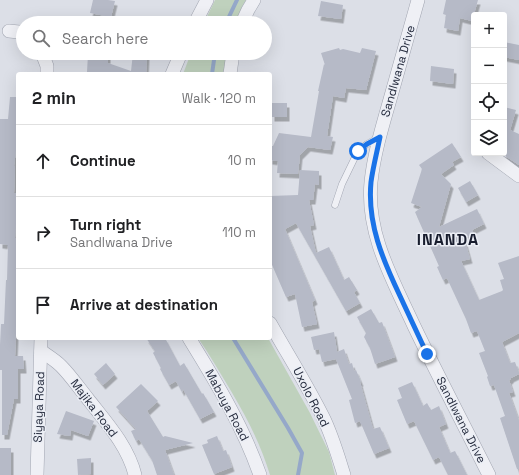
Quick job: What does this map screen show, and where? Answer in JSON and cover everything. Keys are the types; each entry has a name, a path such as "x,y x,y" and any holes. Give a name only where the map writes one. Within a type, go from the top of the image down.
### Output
{"street":[{"path":"199,16 207,0"},
{"path":"245,16 254,0"},
{"name":"Sandlwana Drive","path":"418,0 380,137 371,183 373,223 385,264 427,354 489,475"},
{"path":"9,31 16,32"},
{"path":"45,60 47,72"},
{"path":"173,72 178,60"},
{"path":"230,72 233,60"},
{"path":"492,156 519,176"},
{"name":"Uxolo Road","path":"272,326 324,418 344,475"},
{"name":"Siyaya Road","path":"37,475 41,340"},
{"name":"Mabuya Road","path":"190,340 234,415 246,439 260,475"},
{"name":"Majika Road","path":"41,351 52,358 68,373 103,418 128,455 135,475"}],"lane":[{"path":"335,205 342,184 358,151 380,137"}],"green space":[{"path":"215,0 246,0 238,16 207,16"},
{"path":"188,60 226,60 223,72 184,72"},
{"path":"199,340 269,340 310,413 329,452 335,475 270,475 258,442 248,422 211,357"}],"building":[{"path":"93,0 115,1 111,16 90,13"},
{"path":"446,0 478,0 475,12 471,12 471,21 460,18 458,31 444,28 446,15 443,14"},
{"path":"321,1 343,5 341,19 318,16"},
{"path":"507,43 519,45 519,60 507,58"},
{"path":"339,48 340,50 343,49 360,53 362,48 376,51 366,90 346,88 344,98 333,96 327,136 333,137 330,150 308,147 300,155 298,174 277,173 278,161 272,160 272,146 279,133 311,137 318,91 324,64 325,65 321,53"},
{"path":"88,60 108,60 108,63 131,71 132,60 147,60 146,72 87,72"},
{"path":"431,66 454,69 453,84 430,81"},
{"path":"10,97 16,97 16,150 14,166 14,193 16,193 15,356 23,356 24,369 18,369 18,399 14,399 7,435 2,435 2,370 0,370 0,345 1,324 4,324 8,245 0,244 0,119 8,119"},
{"path":"272,103 287,103 287,117 272,117"},
{"path":"507,108 516,110 510,130 519,134 519,165 506,156 507,156"},
{"path":"452,143 461,157 452,162 454,165 441,174 451,184 439,227 477,209 484,224 472,230 474,234 464,238 470,259 461,261 479,300 503,290 500,280 504,279 498,263 519,256 519,333 502,342 510,363 515,362 519,373 509,380 513,392 509,393 519,421 519,469 517,469 500,418 505,416 494,385 490,386 488,376 479,353 485,351 477,331 471,333 447,278 443,280 437,267 439,266 415,212 422,207 411,203 422,169 419,165"},
{"path":"300,170 319,171 319,185 315,184 313,200 309,200 314,225 310,226 316,253 329,247 344,280 349,277 357,290 354,292 360,303 346,311 296,223 285,229 315,300 312,302 317,324 302,327 295,294 286,297 272,265 272,196 298,195"},
{"path":"470,181 478,195 466,202 458,188"},
{"path":"371,309 379,323 382,322 395,357 375,364 370,348 364,337 366,333 357,317"},
{"path":"334,332 337,352 344,349 349,364 352,363 354,371 356,370 361,382 373,429 380,427 389,448 374,454 360,421 355,423 349,400 352,399 336,359 322,362 319,349 314,350 311,337"},
{"path":"147,340 166,340 180,366 184,363 214,412 200,419 183,389 182,392 176,381 169,385 153,353 155,351"},
{"path":"106,363 115,374 103,385 94,374"},
{"path":"412,382 423,406 427,403 431,410 439,406 446,424 439,427 450,453 455,451 467,475 448,475 439,457 433,460 414,421 407,424 397,400 402,398 398,388"},
{"path":"141,384 158,401 147,411 163,437 165,436 193,443 165,450 174,475 157,475 152,460 139,439 136,441 131,431 136,429 116,407"},
{"path":"66,411 94,421 88,436 71,430 70,436 57,434"},
{"path":"217,436 223,451 226,450 232,467 214,474 202,445 208,443 207,440"},
{"path":"0,448 11,448 11,475 0,475"},
{"path":"91,458 91,474 78,475 77,459"}],"waterway":[{"path":"229,16 237,0"},
{"path":"212,72 214,60"},
{"path":"234,340 302,453 298,475"}],"district":[{"name":"INANDA","path":"448,239"}],"route":[{"path":"358,151 380,137 371,183 373,223 385,264 427,354"}]}
